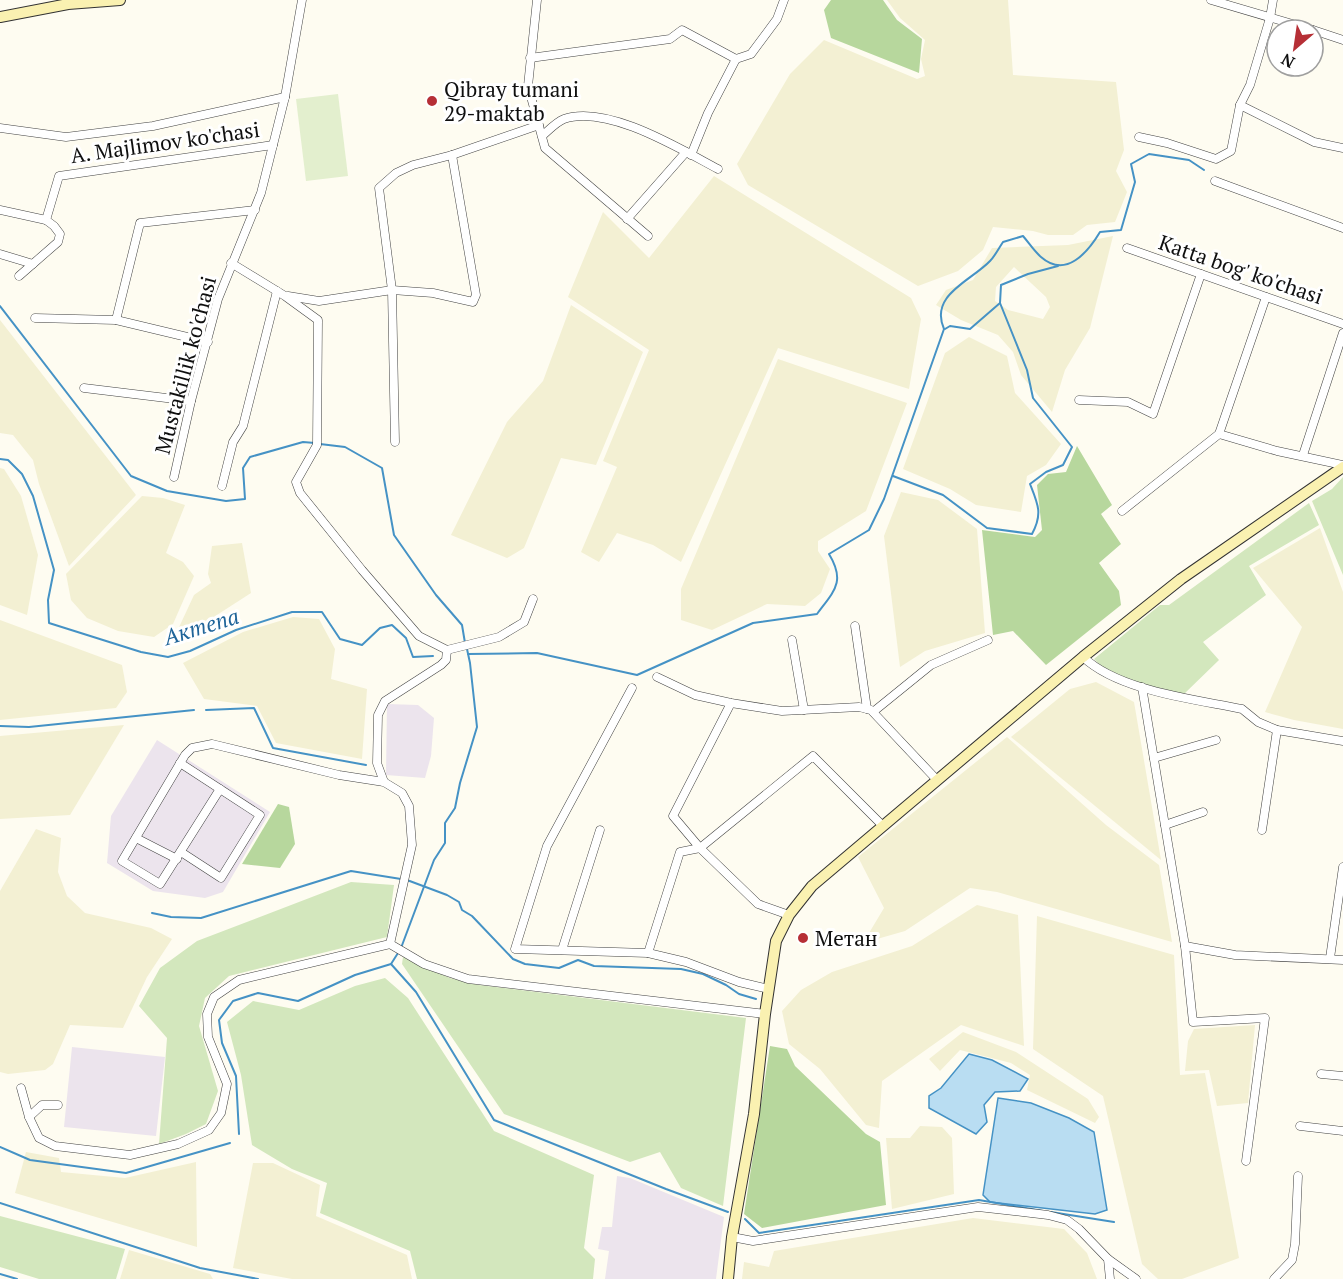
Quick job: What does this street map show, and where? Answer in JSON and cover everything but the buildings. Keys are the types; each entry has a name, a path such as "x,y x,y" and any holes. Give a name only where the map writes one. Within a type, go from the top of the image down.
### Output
{"main road":[{"path":"0,16 67,2 120,0"},
{"path":"728,1279 732,1238 754,1114 776,941 789,915 812,886 1083,657 1181,579 1343,466"}],"street":[{"name":"A. Majlimov ko'chasi","path":"46,220 59,176 273,145 285,97 302,0"},
{"path":"537,0 528,86 545,148 648,236"},
{"path":"627,219 689,154 736,59 751,54 777,19 784,0"},
{"path":"1211,0 1270,18 1273,0"},
{"path":"530,58 670,39 682,30 736,59"},
{"path":"1325,34 1343,40"},
{"path":"1139,137 1167,143 1216,159 1231,151 1240,105 1250,85 1265,35"},
{"name":"A. Majlimov ko'chasi","path":"0,128 66,137 153,126 285,97"},
{"path":"1240,105 1314,142 1343,148"},
{"path":"542,136 563,119 590,116 627,124 718,169"},
{"path":"395,442 392,290 379,188 396,173 413,165 452,155 539,125"},
{"name":"Mustakillik ko'chasi","path":"174,477 218,299 231,263 255,210 273,145"},
{"path":"222,486 233,442 243,426 281,293 319,301 392,290 433,293 473,302 476,295 452,155"},
{"path":"1215,181 1343,228"},
{"path":"0,210 46,220 60,234 58,242 19,276"},
{"path":"116,320 140,223 255,210"},
{"name":"Katta bog' ko'chasi","path":"1127,248 1343,324"},
{"path":"0,254 33,264"},
{"name":"Mustakillik ko'chasi","path":"231,263 281,293 318,320 317,445 296,482 300,493 419,636 447,650"},
{"path":"1080,400 1128,402 1153,414 1201,274"},
{"path":"1122,511 1219,434 1266,297"},
{"path":"34,318 116,320 208,342"},
{"path":"1303,455 1343,333"},
{"path":"84,388 191,401"},
{"path":"1219,434 1277,451 1303,455 1343,466"},
{"path":"384,782 377,763 378,716 385,701 441,665 446,660 447,650 499,637 524,622 533,599"},
{"path":"855,627 870,711"},
{"path":"792,640 804,710"},
{"path":"870,711 931,665 988,640"},
{"path":"1083,657 1094,667 1123,682 1242,709 1258,722 1276,730 1343,741"},
{"path":"657,677 695,694 731,703 782,711 859,707 870,711 937,780"},
{"path":"1142,687 1185,946 1193,1022 1265,1018 1246,1161"},
{"path":"632,688 547,846 515,949 648,952 686,962 739,982 769,989"},
{"path":"731,703 673,816 700,848 758,904 789,915"},
{"path":"1262,830 1276,730"},
{"path":"1154,758 1216,740"},
{"path":"220,789 160,884 122,861 180,763 192,748 212,744 339,775 384,782 402,793 409,806 412,845 390,944"},
{"path":"648,952 680,852 700,848 813,756 883,826"},
{"path":"136,838 179,856 221,878 260,815 180,763"},
{"path":"1165,825 1203,812"},
{"path":"562,950 600,830"},
{"path":"1330,958 1343,867"},
{"path":"21,1088 29,1117 39,1138 56,1146 130,1155 178,1144 209,1130 221,1113 227,1084 208,1037 207,1014 214,998 239,980 390,944 424,964 468,979 765,1014"},
{"path":"1185,946 1235,955 1343,960"},
{"path":"1321,1074 1343,1076"},
{"path":"29,1117 42,1105 58,1105"},
{"path":"1300,1126 1343,1131"},
{"path":"1274,1279 1292,1260 1295,1244 1298,1176"},
{"path":"732,1238 753,1241 978,1208 1048,1215 1066,1220 1079,1229 1108,1259 1136,1279"},
{"path":"1108,1259 1110,1279"}],"shaded area":[{"path":"887,0 1008,0 1013,75 1116,82 1124,150 1116,171 1127,192 1115,222 1087,225 1073,235 1048,235 993,227 983,250 958,271 918,286 748,185 737,164 790,74 824,40 917,79 925,76 921,59 925,40 900,18"},
{"path":"714,176 911,298 921,319 909,389 778,348 681,562 653,545 617,533 599,562 581,552 617,467 603,461 649,350 568,297 603,212 649,258"},
{"path":"1113,236 1090,328 1065,370 1052,412 1021,375 1013,352 998,335 961,320 936,305 946,290 973,280 992,248 1068,245","holes":["1014,267 1046,297 1050,307 1043,319 1008,310 995,301 996,287"]},
{"path":"571,305 643,352 596,465 561,458 524,548 507,558 451,535 507,422 543,381"},
{"path":"0,320 136,495 69,566 39,484 33,460 13,435 0,433"},
{"path":"969,337 1007,356 1015,393 1061,444 1046,465 1027,476 1021,512 976,505 950,489 903,469 945,353"},
{"path":"778,359 907,403 866,511 818,541 818,551 830,569 821,593 805,606 767,604 712,630 681,620 681,589"},
{"path":"0,468 4,469 21,496 38,555 27,615 0,605"},
{"path":"901,492 938,500 977,529 985,633 925,651 900,667 884,536"},
{"path":"142,496 163,498 185,505 166,553 183,562 194,576 173,624 154,637 118,631 87,618 71,600 66,574"},
{"path":"1320,528 1343,592 1343,729 1265,712 1302,627 1253,568"},
{"path":"242,543 251,593 178,640 174,638 194,595 211,583 208,574 212,546"},
{"path":"293,617 319,619 335,649 331,679 367,689 362,759 276,743 257,706 204,699 183,663 243,632"},
{"path":"0,620 122,665 127,692 116,708 0,720"},
{"path":"1096,682 1134,702 1161,860 1011,737 1070,689"},
{"path":"387,704 418,705 434,718 431,756 425,778 386,775"},
{"path":"124,725 70,815 0,819 0,736"},
{"path":"1007,737 1106,825 1159,865 1172,942 997,892 970,888 905,931 863,943 884,908 858,857"},
{"path":"157,740 270,812 223,892 205,898 153,891 107,863 111,816"},
{"path":"36,829 61,838 58,872 67,896 85,913 151,928 172,939 147,977 123,1028 70,1025 53,1064 45,1070 8,1074 0,1072 0,891"},
{"path":"977,905 1018,915 1024,1046 961,1025 882,1081 879,1128 866,1125 820,1069 789,1044 782,1011 801,990 832,972 912,946"},
{"path":"1037,916 1174,955 1180,1075 1205,1073 1239,1258 1182,1279 1158,1279 1142,1264 1103,1096 1033,1049"},
{"path":"1255,1025 1248,1103 1217,1106 1209,1070 1185,1071 1188,1041 1194,1029"},
{"path":"963,1032 1016,1052 1088,1099 1099,1117 1095,1123 1027,1090 1030,1075 1011,1063 960,1050 940,1071 929,1059"},
{"path":"72,1047 165,1057 156,1136 64,1127"},
{"path":"920,1126 942,1127 952,1138 954,1194 892,1209 886,1138 910,1138"},
{"path":"26,1152 59,1158 61,1172 125,1178 196,1162 197,1247 15,1193"},
{"path":"253,1163 273,1163 320,1185 316,1216 407,1255 412,1279 292,1279 233,1268"},
{"path":"617,1176 630,1178 724,1217 716,1279 605,1279 609,1251 598,1249 602,1227 612,1227"},
{"path":"973,1218 1064,1229 1087,1253 1097,1279 742,1279 744,1262 769,1267 774,1251"},
{"path":"129,1250 210,1274 213,1279 120,1279"}],"green space":[{"path":"831,0 883,0 897,20 922,39 919,73 831,38 824,10"},
{"path":"338,94 348,176 306,181 296,99"},
{"path":"1077,446 1112,505 1101,514 1121,544 1099,563 1119,591 1121,605 1046,665 1013,631 993,635 982,530 1035,537 1042,530 1037,485 1048,474 1066,472"},
{"path":"1343,477 1343,575 1312,501 1332,489"},
{"path":"1309,503 1319,525 1249,566 1266,595 1203,642 1219,660 1183,695 1123,678 1094,659 1160,605 1169,605"},
{"path":"278,804 289,807 295,844 280,868 242,864"},
{"path":"351,882 394,885 387,937 229,976 205,998 199,1026 218,1091 206,1124 159,1144 167,1038 139,1006 160,968 197,941"},
{"path":"403,957 450,978 479,985 746,1018 723,1206 681,1188 660,1152 630,1162 504,1114 402,964"},
{"path":"385,978 408,998 494,1131 594,1175 584,1248 595,1259 593,1279 417,1279 410,1251 320,1213 327,1183 292,1169 252,1145 241,1075 227,1022 253,1001 299,1010 355,986"},
{"path":"770,1046 787,1049 795,1066 866,1134 880,1142 886,1205 762,1228 744,1214"},
{"path":"0,1216 125,1249 116,1279 39,1279 0,1267"}],"water":[{"path":"969,1054 992,1060 1028,1079 1020,1091 995,1092 984,1105 987,1122 976,1134 929,1108 929,1096 941,1088"},
{"path":"998,1098 1031,1103 1069,1118 1094,1132 1107,1210 1095,1214 990,1202 983,1195"}],"waterway":[{"path":"468,654 537,653 637,675 753,623 817,614 836,586 837,572 829,554 869,530 884,499 944,329 941,317 942,307 947,298 990,261 1003,242 1023,236 1041,257 1050,263 1059,265 1067,264 1083,254 1100,232 1121,230 1135,182 1131,164 1149,154 1189,160 1204,170"},
{"path":"893,476 943,495 987,528 1032,534 1037,521 1038,509 1030,484 1046,472 1063,465 1072,447 1033,398 1027,370 1000,303 1001,285 1028,274 1058,266"},
{"path":"945,329 950,326 970,329 1000,303"},
{"path":"0,306 131,476 167,491 226,501 245,499 243,468 250,457 303,442 315,443"},
{"path":"320,444 345,447 382,468 394,535 436,595 462,625 465,643"},
{"name":"Актепа","path":"0,459 8,460 22,474 33,496 54,570 48,600 49,623 141,652 168,657 190,651 236,630 292,612 322,612 340,639 362,645 380,628 392,625 406,638 413,657 433,656"},
{"path":"401,948 434,860 445,843 445,823 455,808 477,727 467,649"},
{"path":"206,710 254,708 273,748 366,765"},
{"path":"0,726 29,727 194,710"},
{"path":"152,913 171,917 201,918 351,871 401,879"},
{"path":"407,880 459,902 462,910 472,916 513,959 525,964 559,968 578,960 594,966 681,969 703,974 739,994 756,999"},
{"path":"391,964 398,953"},
{"path":"239,1134 236,1076 222,1043 219,1020 233,1001 258,993 298,1001 355,975 391,964 416,992 494,1120 728,1212"},
{"path":"0,1147 30,1160 126,1173 230,1143"},
{"path":"745,1219 759,1233 979,1200 1043,1211"},
{"path":"0,1203 200,1268 258,1279"},
{"path":"1051,1212 1114,1222"},
{"path":"0,1274 17,1279"}],"place":[{"name":"Qibray tumani 29-maktab","path":"432,101"},
{"name":"Метан","path":"803,938"}]}
